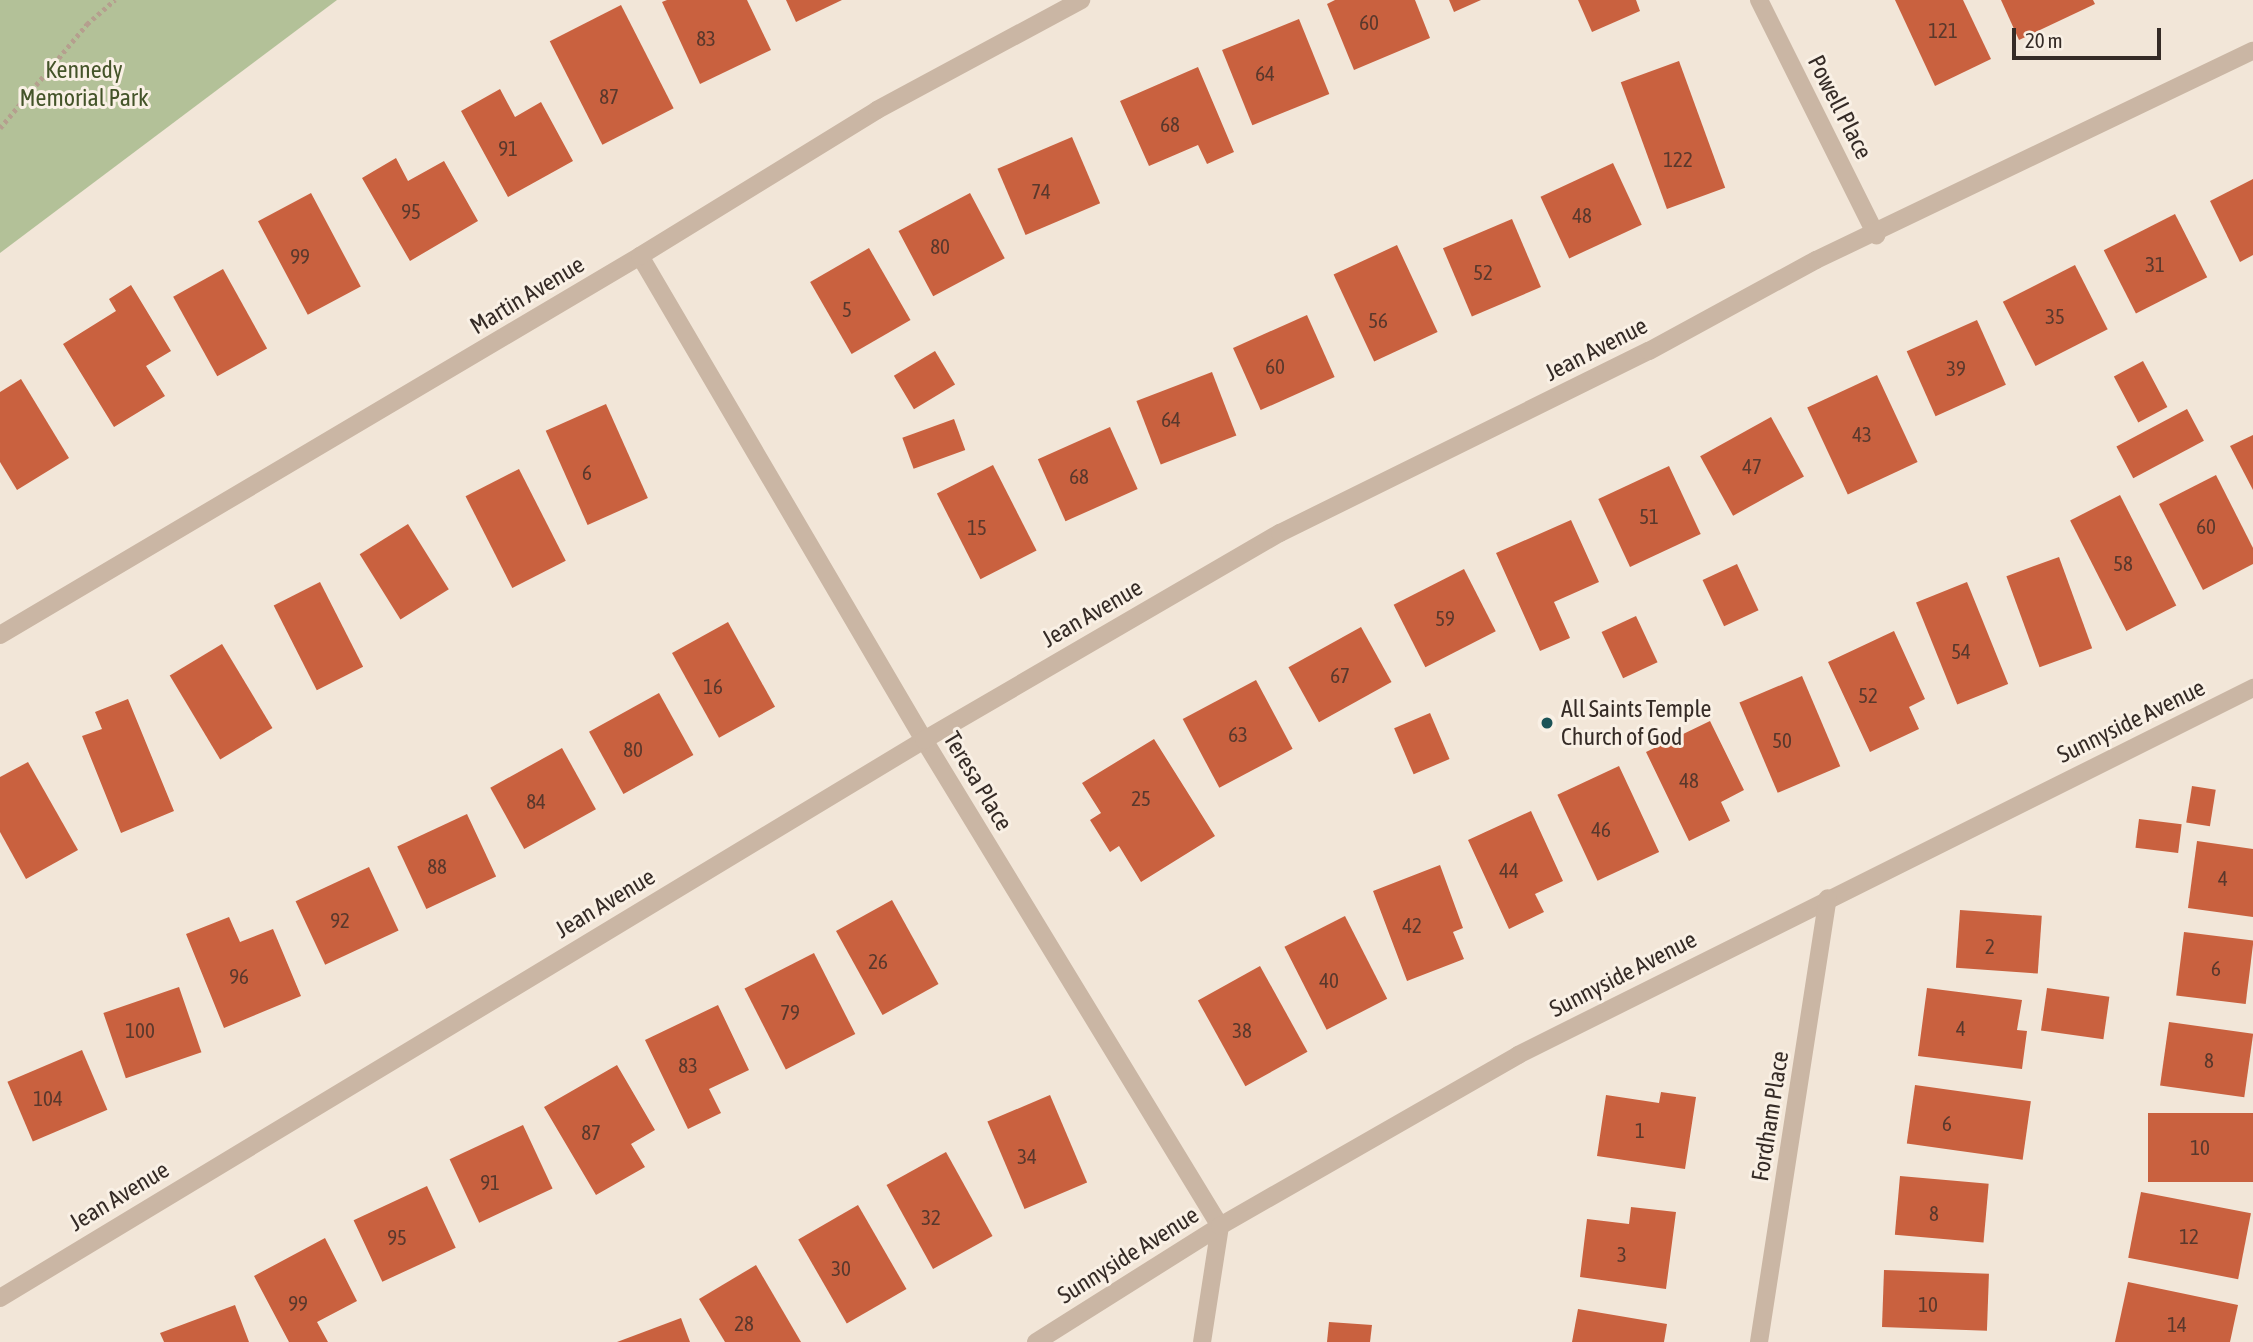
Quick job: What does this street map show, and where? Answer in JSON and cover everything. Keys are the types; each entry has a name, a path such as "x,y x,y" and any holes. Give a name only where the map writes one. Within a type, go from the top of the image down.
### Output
{"street":[{"name":"Martin Avenue","path":"0,635 640,256 877,110 1081,0"},
{"name":"Powell Place","path":"1759,0 1877,235"},
{"name":"Jean Avenue","path":"0,1298 924,740 1280,533 1649,351 1816,260 1877,235 2253,51"},
{"name":"Teresa Place","path":"640,256 924,740 1220,1226"},
{"name":"Sunnyside Avenue","path":"1036,1342 1220,1226 1518,1055 2253,688"},
{"name":"Fordham Place","path":"1759,1342 1828,898"},
{"path":"1202,1342 1220,1226"}],"path":[{"path":"0,128 87,24 115,0"}],"green space":[{"name":"Kennedy Memorial Park","path":"0,0 337,0 0,253"}],"building":[{"path":"747,0 771,50 700,84 662,2"},
{"path":"786,0 842,0 796,22"},
{"path":"1335,0 1415,0 1430,38 1354,70 1327,4"},
{"path":"1449,0 1481,0 1454,12"},
{"path":"1578,0 1636,0 1640,11 1592,32"},
{"path":"1895,0 1963,0 1991,59 1935,86"},
{"path":"2001,0 2093,0 2095,4 2019,40"},
{"path":"621,5 674,108 602,145 550,41"},
{"path":"1299,19 1329,94 1252,125 1222,50"},
{"path":"1679,61 1725,188 1667,209 1621,82"},
{"path":"1198,67 1234,152 1207,164 1198,145 1149,166 1120,101"},
{"path":"500,89 515,117 541,102 573,161 508,197 461,111"},
{"path":"1072,137 1100,203 1026,235 997,169"},
{"path":"396,158 408,181 444,161 478,221 410,261 362,178"},
{"path":"1613,163 1642,225 1569,258 1540,197"},
{"path":"2253,179 2253,255 2240,262 2210,201"},
{"path":"311,193 361,287 308,315 258,221"},
{"path":"970,193 1005,258 933,296 898,231"},
{"path":"2175,214 2207,277 2136,314 2104,250"},
{"path":"1512,219 1541,287 1472,316 1443,248"},
{"path":"1397,245 1438,332 1374,362 1334,275"},
{"path":"869,248 910,320 852,354 810,282"},
{"path":"2075,265 2108,329 2036,366 2003,302"},
{"path":"223,269 267,349 217,376 173,297"},
{"path":"131,285 171,351 146,366 165,396 114,427 63,344 116,311 109,299"},
{"path":"1307,315 1335,377 1261,410 1233,348"},
{"path":"1977,320 2006,385 1936,416 1907,351"},
{"path":"935,351 955,384 914,409 894,376"},
{"path":"2143,361 2167,407 2138,422 2114,376"},
{"path":"1212,372 1236,435 1161,465 1136,401"},
{"path":"1877,375 1918,462 1848,495 1807,408"},
{"path":"21,379 69,458 17,490 0,462 0,392"},
{"path":"606,404 648,498 588,525 546,431"},
{"path":"2187,409 2204,441 2133,478 2116,447"},
{"path":"1771,417 1804,476 1733,516 1700,456"},
{"path":"954,419 965,450 914,469 902,438"},
{"path":"1110,427 1138,489 1065,521 1038,459"},
{"path":"2253,435 2253,490 2230,446"},
{"path":"993,465 1037,551 980,579 937,494"},
{"path":"1669,466 1701,534 1630,567 1598,499"},
{"path":"519,469 566,561 512,588 466,496"},
{"path":"2216,475 2253,548 2253,564 2203,590 2159,504"},
{"path":"2120,495 2176,605 2126,631 2070,520"},
{"path":"1571,520 1599,582 1554,602 1570,638 1540,651 1496,553"},
{"path":"408,524 449,589 400,620 360,554"},
{"path":"2059,557 2092,648 2040,667 2006,576"},
{"path":"1737,564 1759,610 1724,626 1703,580"},
{"path":"1464,569 1496,631 1425,667 1394,605"},
{"path":"320,582 363,667 317,690 274,606"},
{"path":"1967,582 2008,684 1957,705 1916,603"},
{"path":"1636,616 1658,662 1623,678 1602,632"},
{"path":"728,622 775,707 719,738 672,653"},
{"path":"1361,627 1392,682 1319,722 1288,667"},
{"path":"1894,631 1925,699 1909,707 1919,729 1870,752 1828,662"},
{"path":"222,644 272,728 220,759 170,675"},
{"path":"1802,676 1840,766 1778,793 1739,703"},
{"path":"1256,680 1293,749 1219,788 1183,719"},
{"path":"659,693 693,755 623,794 589,732"},
{"path":"128,699 174,811 121,833 82,736 102,729 95,712"},
{"path":"1430,713 1450,759 1414,774 1394,728"},
{"path":"1710,721 1744,790 1721,802 1730,821 1689,841 1646,752"},
{"path":"1154,739 1215,836 1141,882 1119,846 1110,852 1090,820 1101,813 1082,783"},
{"path":"562,748 596,809 524,849 490,788"},
{"path":"28,762 78,850 26,879 0,832 0,777"},
{"path":"1619,766 1659,852 1598,881 1557,795"},
{"path":"2192,786 2216,790 2210,826 2186,823"},
{"path":"1531,811 1563,881 1535,894 1544,912 1509,929 1468,840"},
{"path":"467,814 496,877 426,909 397,847"},
{"path":"2139,819 2182,824 2178,853 2135,848"},
{"path":"2197,841 2253,849 2253,917 2188,908"},
{"path":"1440,865 1463,928 1453,932 1464,959 1407,981 1373,891"},
{"path":"369,867 399,930 325,965 296,901"},
{"path":"892,900 939,984 883,1015 836,931"},
{"path":"1960,910 2042,916 2038,974 1956,968"},
{"path":"1345,916 1387,999 1327,1030 1284,947"},
{"path":"229,917 240,942 273,929 301,996 224,1028 186,934"},
{"path":"2184,932 2253,940 2246,1004 2176,996"},
{"path":"814,953 855,1034 786,1069 745,988"},
{"path":"1260,966 1308,1052 1245,1086 1198,1000"},
{"path":"179,987 201,1052 126,1078 103,1013"},
{"path":"1927,988 2022,1000 2017,1030 2027,1031 2022,1069 1918,1056"},
{"path":"2047,988 2109,997 2103,1039 2041,1031"},
{"path":"718,1005 749,1070 709,1089 721,1113 688,1129 645,1040"},
{"path":"2169,1022 2253,1034 2244,1097 2160,1085"},
{"path":"82,1050 107,1110 33,1141 7,1082"},
{"path":"617,1065 655,1130 631,1144 645,1167 596,1195 544,1107"},
{"path":"1915,1085 2031,1101 2023,1160 1907,1143"},
{"path":"1661,1092 1696,1097 1685,1169 1597,1156 1606,1095 1659,1103"},
{"path":"1050,1095 1087,1182 1025,1209 987,1122"},
{"path":"2148,1113 2253,1113 2253,1182 2148,1182"},
{"path":"523,1125 553,1188 479,1223 450,1159"},
{"path":"946,1152 993,1236 933,1269 887,1185"},
{"path":"1900,1176 1989,1184 1984,1243 1895,1235"},
{"path":"427,1186 456,1248 382,1282 354,1220"},
{"path":"2141,1192 2251,1213 2238,1279 2128,1258"},
{"path":"858,1205 907,1289 847,1324 798,1240"},
{"path":"1631,1207 1676,1212 1666,1289 1580,1277 1587,1219 1629,1224"},
{"path":"325,1238 357,1301 317,1322 328,1342 289,1342 254,1276"},
{"path":"756,1265 801,1342 725,1342 699,1299"},
{"path":"1884,1270 1989,1274 1987,1331 1882,1327"},
{"path":"2128,1282 2238,1305 2230,1342 2115,1342"},
{"path":"235,1305 249,1342 164,1342 160,1333"},
{"path":"1578,1309 1667,1324 1664,1342 1572,1342"},
{"path":"681,1318 690,1342 617,1342"},
{"path":"1329,1322 1372,1325 1370,1342 1327,1342"}],"place":[{"name":"All Saints Temple Church of God","path":"1547,723"}]}
